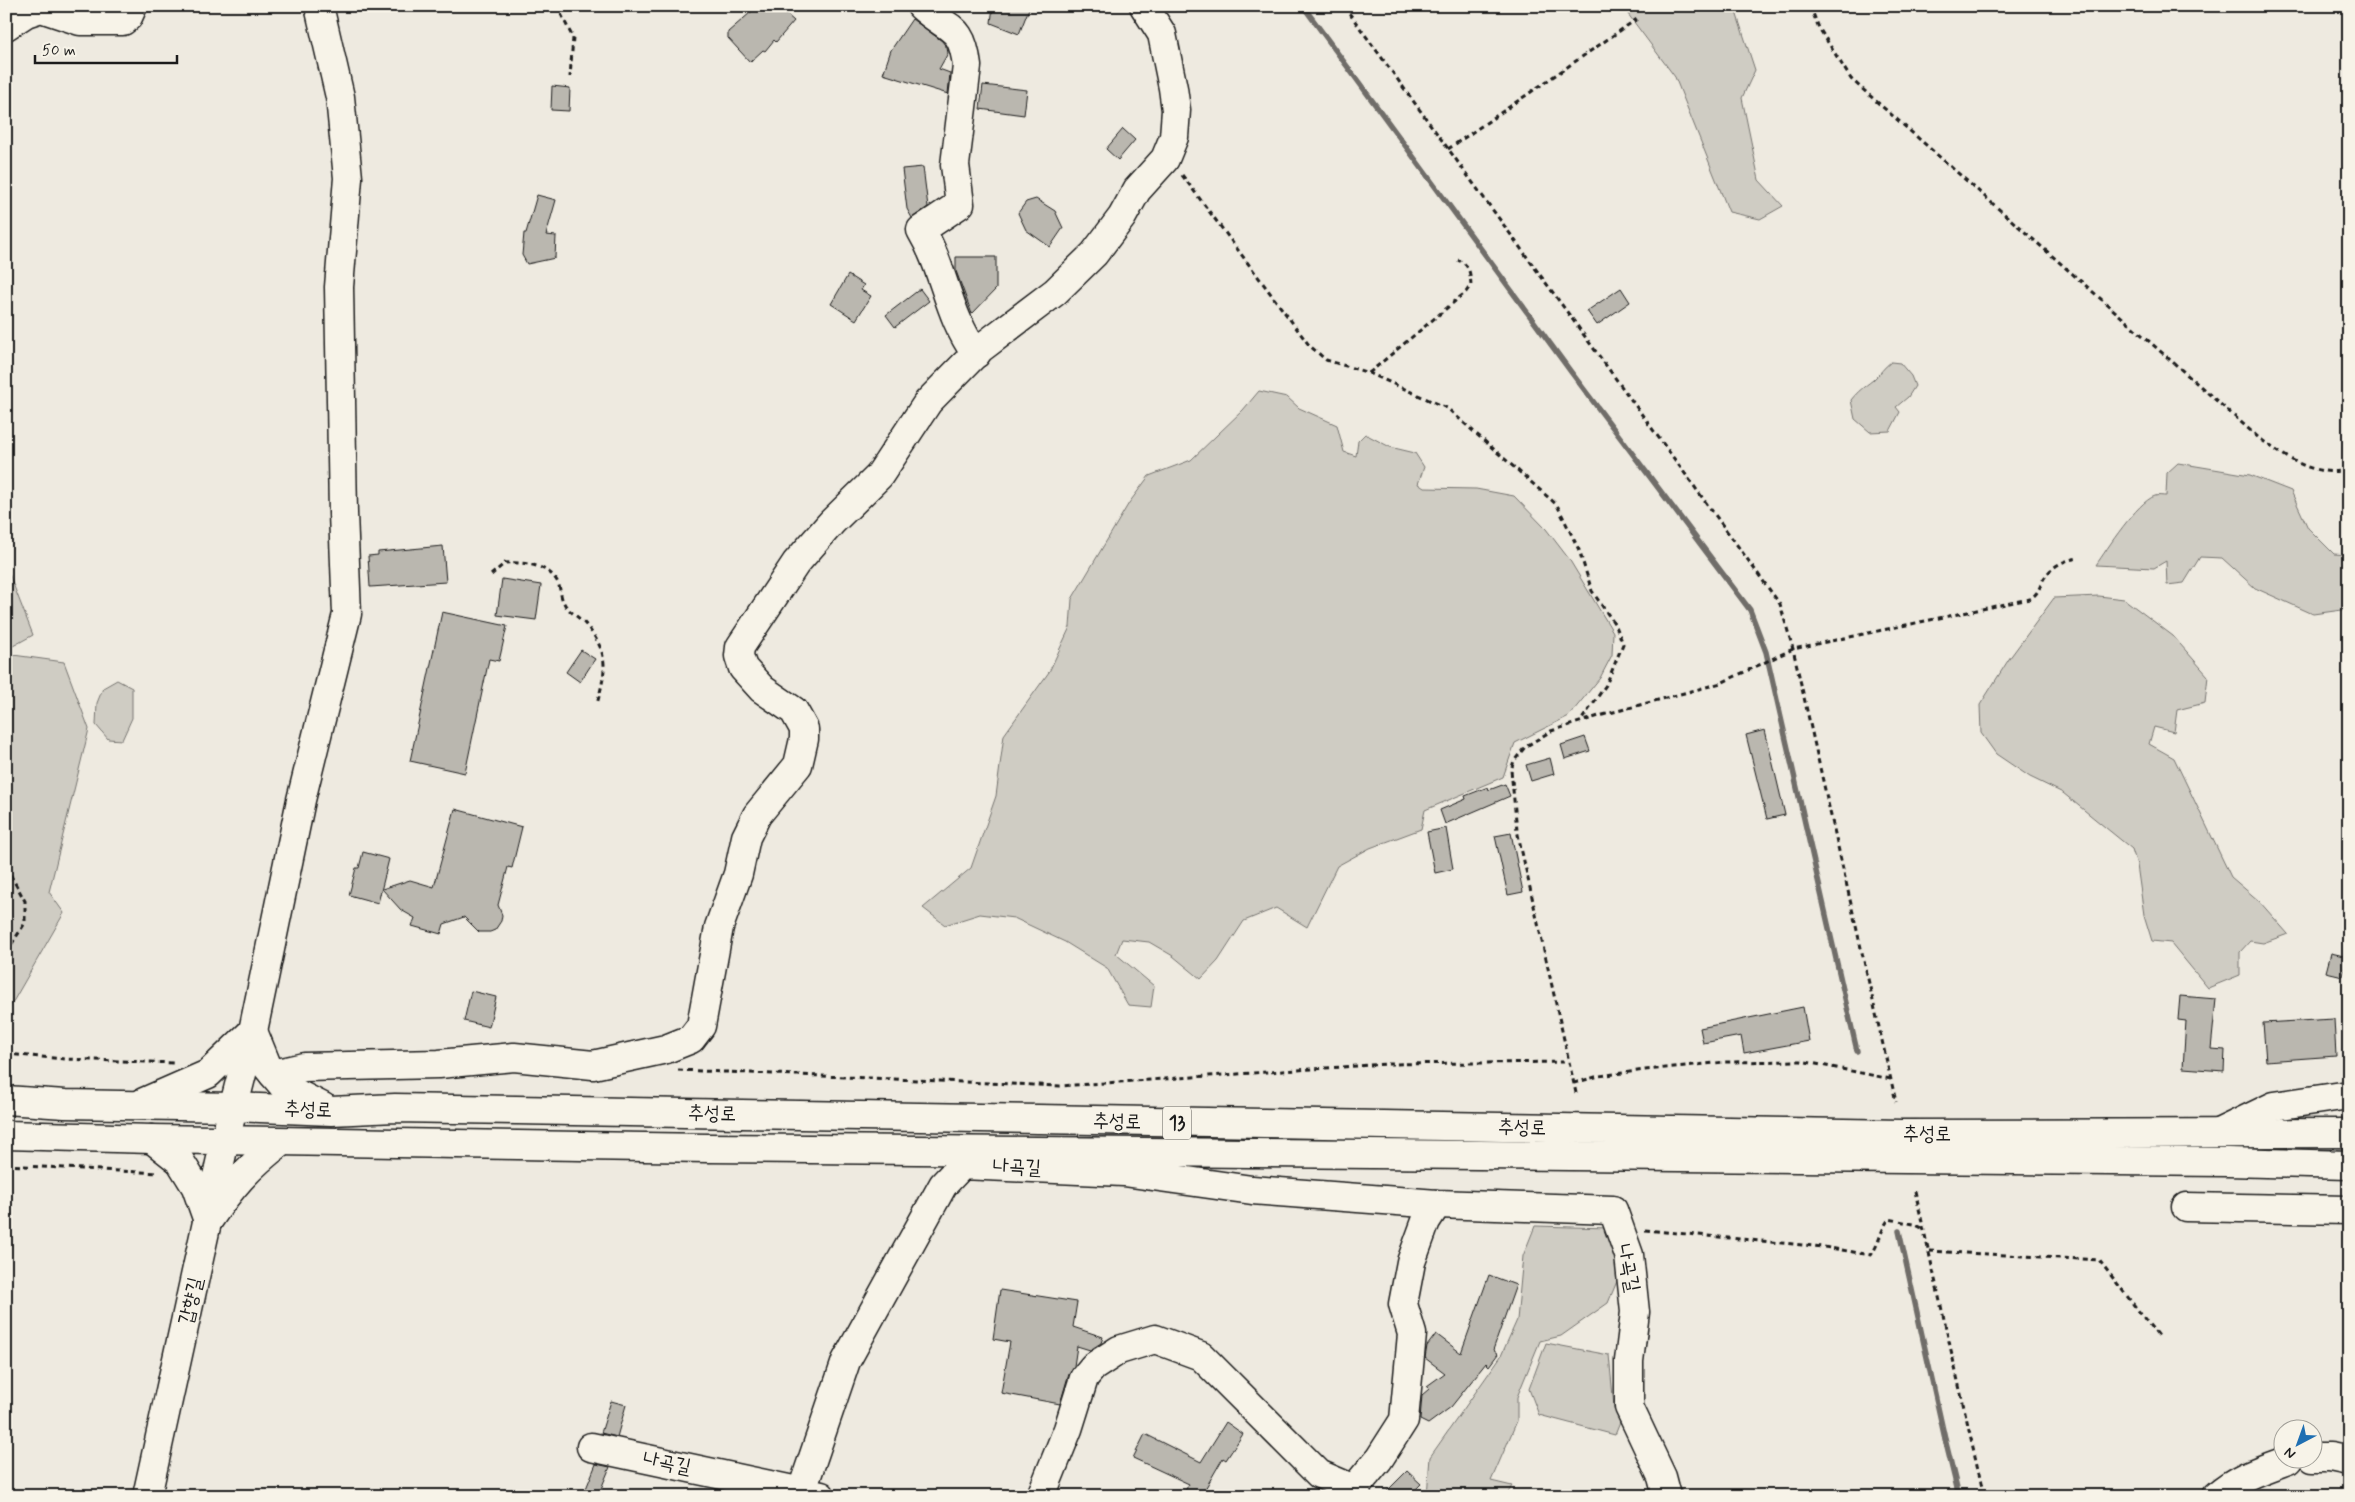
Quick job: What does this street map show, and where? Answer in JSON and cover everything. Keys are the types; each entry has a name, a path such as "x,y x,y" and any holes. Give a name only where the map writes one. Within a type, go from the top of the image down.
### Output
{"street":[{"path":"6,26 35,9 48,9 74,20 86,22 124,21 130,14 133,6"},
{"name":"갑향길","path":"147,1496 225,1140 253,1031 301,800 347,614 342,484 339,287 348,178 340,97 319,6"},
{"path":"920,6 933,17 957,32 965,50 967,66 955,164 960,204 921,230 959,328 976,354"},
{"path":"273,1074 304,1067 439,1064 514,1057 593,1065 675,1046 691,1039 698,1033 704,1015 719,927 738,874 746,837 757,816 798,765 804,739 804,729 794,711 762,689 744,668 739,656 740,647 809,548 879,476 928,402 996,336 1055,292 1089,259 1107,239 1137,190 1165,159 1171,149 1175,130 1173,88 1162,34 1144,6"},
{"path":"136,1105 208,1074 253,1031 268,1068 284,1087 331,1111"},
{"path":"2218,1133 2274,1106 2349,1095"},
{"name":"추성로","path":"6,1100 331,1111 405,1108 1902,1134 2349,1133"},
{"name":"추성로","path":"6,1135 281,1142 718,1148 2228,1162 2349,1166"},
{"path":"152,1139 180,1162 196,1187 208,1221"},
{"path":"208,1221 232,1186 254,1162 281,1142"},
{"name":"나곡길","path":"591,1447 807,1495 846,1361 943,1185 962,1165 1124,1172 1252,1190 1437,1204 1612,1210 1629,1255 1636,1312 1629,1361 1630,1407 1662,1477 1667,1496"},
{"path":"1041,1496 1068,1429 1084,1378 1094,1367 1119,1350 1155,1339 1201,1356 1319,1474 1355,1492 1404,1420 1412,1334 1403,1304 1411,1262 1426,1221 1437,1204"},
{"path":"2186,1207 2349,1210"},
{"path":"2322,1457 2349,1461"},
{"path":"2216,1496 2226,1487 2254,1472 2272,1466"}],"path":[{"path":"557,6 573,38 570,76"},
{"path":"1344,6 1780,604 1896,1102"},
{"path":"1810,6 1819,28 1851,79 2259,438 2289,459 2304,466 2333,473 2349,470"},
{"path":"1448,149 1636,19"},
{"path":"1165,159 1175,166 1309,345 1326,360 1369,373 1447,408 1557,505 1579,550 1592,591 1616,626 1623,644 1606,685 1580,722"},
{"path":"1369,373 1466,292 1471,285 1470,270 1466,263 1458,260"},
{"path":"1576,1093 1517,830 1511,770 1519,754 1534,740 1552,731 1721,683 1792,649 2030,599 2035,596 2051,570 2068,560 2079,558"},
{"path":"491,575 505,563 526,562 557,580 564,604 586,625 601,649 606,671 598,704"},
{"path":"6,866 25,901 25,924 6,954"},
{"path":"6,1054 66,1059 192,1063 208,1074"},
{"path":"1574,1084 1598,1076 1645,1070 1725,1062 1782,1061 1801,1061 1891,1079"},
{"path":"670,1070 1060,1086 1386,1064 1568,1062"},
{"path":"6,1165 188,1174"},
{"path":"1915,1191 1984,1496"},
{"path":"1619,1227 1824,1248 1871,1255 1877,1247 1882,1228 1889,1219 1914,1224 1924,1229"},
{"path":"1929,1251 2099,1260 2158,1336"}],"shaded area":[{"path":"1622,6 1734,6 1755,70 1742,98 1759,180 1783,206 1760,219 1729,212 1675,77"},
{"path":"1891,362 1900,363 1911,376 1915,386 1908,397 1896,407 1900,412 1890,431 1870,432 1855,419 1851,400"},
{"path":"1259,391 1287,397 1299,408 1337,425 1344,452 1356,456 1358,441 1365,434 1390,447 1415,453 1424,467 1418,484 1424,488 1476,489 1514,496 1546,529 1569,559 1613,632 1612,655 1600,678 1569,716 1515,743 1503,777 1425,810 1421,829 1370,848 1337,866 1307,927 1276,908 1244,921 1218,961 1201,979 1173,956 1149,942 1122,939 1116,954 1154,986 1151,1007 1128,1005 1107,968 1065,942 1014,918 980,914 945,925 923,908 971,868 996,796 1004,735 1049,672 1070,627 1072,599 1129,503 1149,476 1191,460 1243,410"},
{"path":"2178,463 2250,475 2291,491 2308,528 2334,554 2349,555 2349,609 2313,614 2255,588 2222,558 2200,557 2184,583 2167,585 2166,561 2154,568 2096,565 2131,516 2140,507 2155,496 2166,496 2167,473"},
{"path":"8,571 33,635 13,646 6,640 6,572"},
{"path":"2099,596 2124,599 2173,636 2208,676 2205,703 2177,710 2174,732 2154,727 2149,744 2174,758 2231,877 2259,901 2288,934 2263,943 2250,941 2240,952 2240,975 2208,988 2171,943 2152,941 2144,915 2137,865 2132,849 2063,793 2030,777 1996,754 1981,733 1980,705 2009,659 2054,598"},
{"path":"6,654 64,662 89,729 49,892 64,913 6,1014"},
{"path":"117,680 132,688 132,718 122,740 108,739 96,725 97,703 103,688"},
{"path":"1535,1226 1609,1228 1620,1274 1608,1303 1561,1336 1540,1341 1517,1397 1517,1421 1491,1481 1512,1486 1506,1496 1427,1496 1430,1457 1501,1356 1517,1320 1523,1256"},
{"path":"1546,1343 1609,1355 1614,1407 1621,1420 1615,1435 1539,1415 1529,1389"}],"building":[{"path":"758,6 777,6 794,21 776,42 774,40 765,51 763,50 750,62 728,38 728,32"},
{"path":"993,6 1030,6 1019,34 991,23"},
{"path":"912,19 942,41 947,48 948,53 939,69 950,73 948,94 883,74 891,50"},
{"path":"983,85 1027,90 1024,115 980,109"},
{"path":"552,86 570,88 569,111 551,110"},
{"path":"1123,129 1135,140 1118,160 1106,149"},
{"path":"923,167 928,207 912,218 907,209 902,169"},
{"path":"537,195 556,200 546,235 556,236 555,258 527,264 522,255 524,233 526,233"},
{"path":"1036,199 1055,211 1063,228 1050,247 1026,230 1018,213 1026,202"},
{"path":"956,257 996,257 996,289 972,314 956,271"},
{"path":"848,275 864,285 861,290 871,296 856,320 831,304"},
{"path":"1621,288 1630,302 1597,325 1587,311"},
{"path":"920,289 929,301 895,327 886,315"},
{"path":"443,546 446,582 370,587 368,556 378,555 378,552"},
{"path":"502,579 541,585 536,620 497,615"},
{"path":"442,612 507,626 499,661 489,659 465,773 410,761"},
{"path":"581,650 595,659 580,682 566,672"},
{"path":"1765,730 1785,815 1767,819 1746,735"},
{"path":"1585,737 1590,751 1565,759 1561,745"},
{"path":"1550,758 1554,774 1531,781 1526,765"},
{"path":"1505,784 1510,796 1445,824 1440,810 1466,799 1465,796 1488,787 1489,790"},
{"path":"455,809 522,827 512,868 508,867 498,905 502,915 501,921 495,930 490,932 479,932 464,917 444,924 441,934 412,926 415,918 401,910 382,889 410,880 434,887"},
{"path":"1446,828 1453,869 1435,873 1427,832"},
{"path":"1511,833 1523,892 1508,895 1495,836"},
{"path":"363,852 389,859 378,903 349,895 356,868 359,868"},
{"path":"2331,953 2348,957 2343,976 2326,972"},
{"path":"471,991 496,997 489,1027 464,1021"},
{"path":"2180,996 2216,999 2211,1049 2225,1050 2224,1071 2183,1068 2186,1021 2178,1020"},
{"path":"1803,1007 1809,1041 1744,1053 1741,1036 1703,1043 1700,1028"},
{"path":"2334,1019 2336,1056 2266,1061 2263,1023"},
{"path":"1489,1275 1516,1285 1493,1350 1498,1354 1489,1366 1486,1363 1451,1407 1428,1424 1420,1420 1422,1395 1429,1389 1427,1386 1445,1373 1425,1358 1427,1346 1436,1334 1461,1353"},
{"path":"1000,1290 1077,1302 1073,1327 1103,1337 1101,1343 1090,1350 1077,1346 1074,1366 1069,1373 1060,1404 1001,1393 1010,1342 993,1339"},
{"path":"611,1401 626,1405 617,1437 601,1433"},
{"path":"1226,1422 1243,1434 1226,1460 1223,1458 1201,1496 1182,1496 1189,1484 1133,1458 1145,1434 1201,1462"},
{"path":"596,1464 610,1467 598,1496 583,1496"},
{"path":"1407,1471 1421,1484 1409,1496 1382,1496"}],"waterway":[{"path":"1303,6 1571,372 1750,610 1766,652 1857,1051"},
{"path":"1899,1231 1959,1496"}]}
